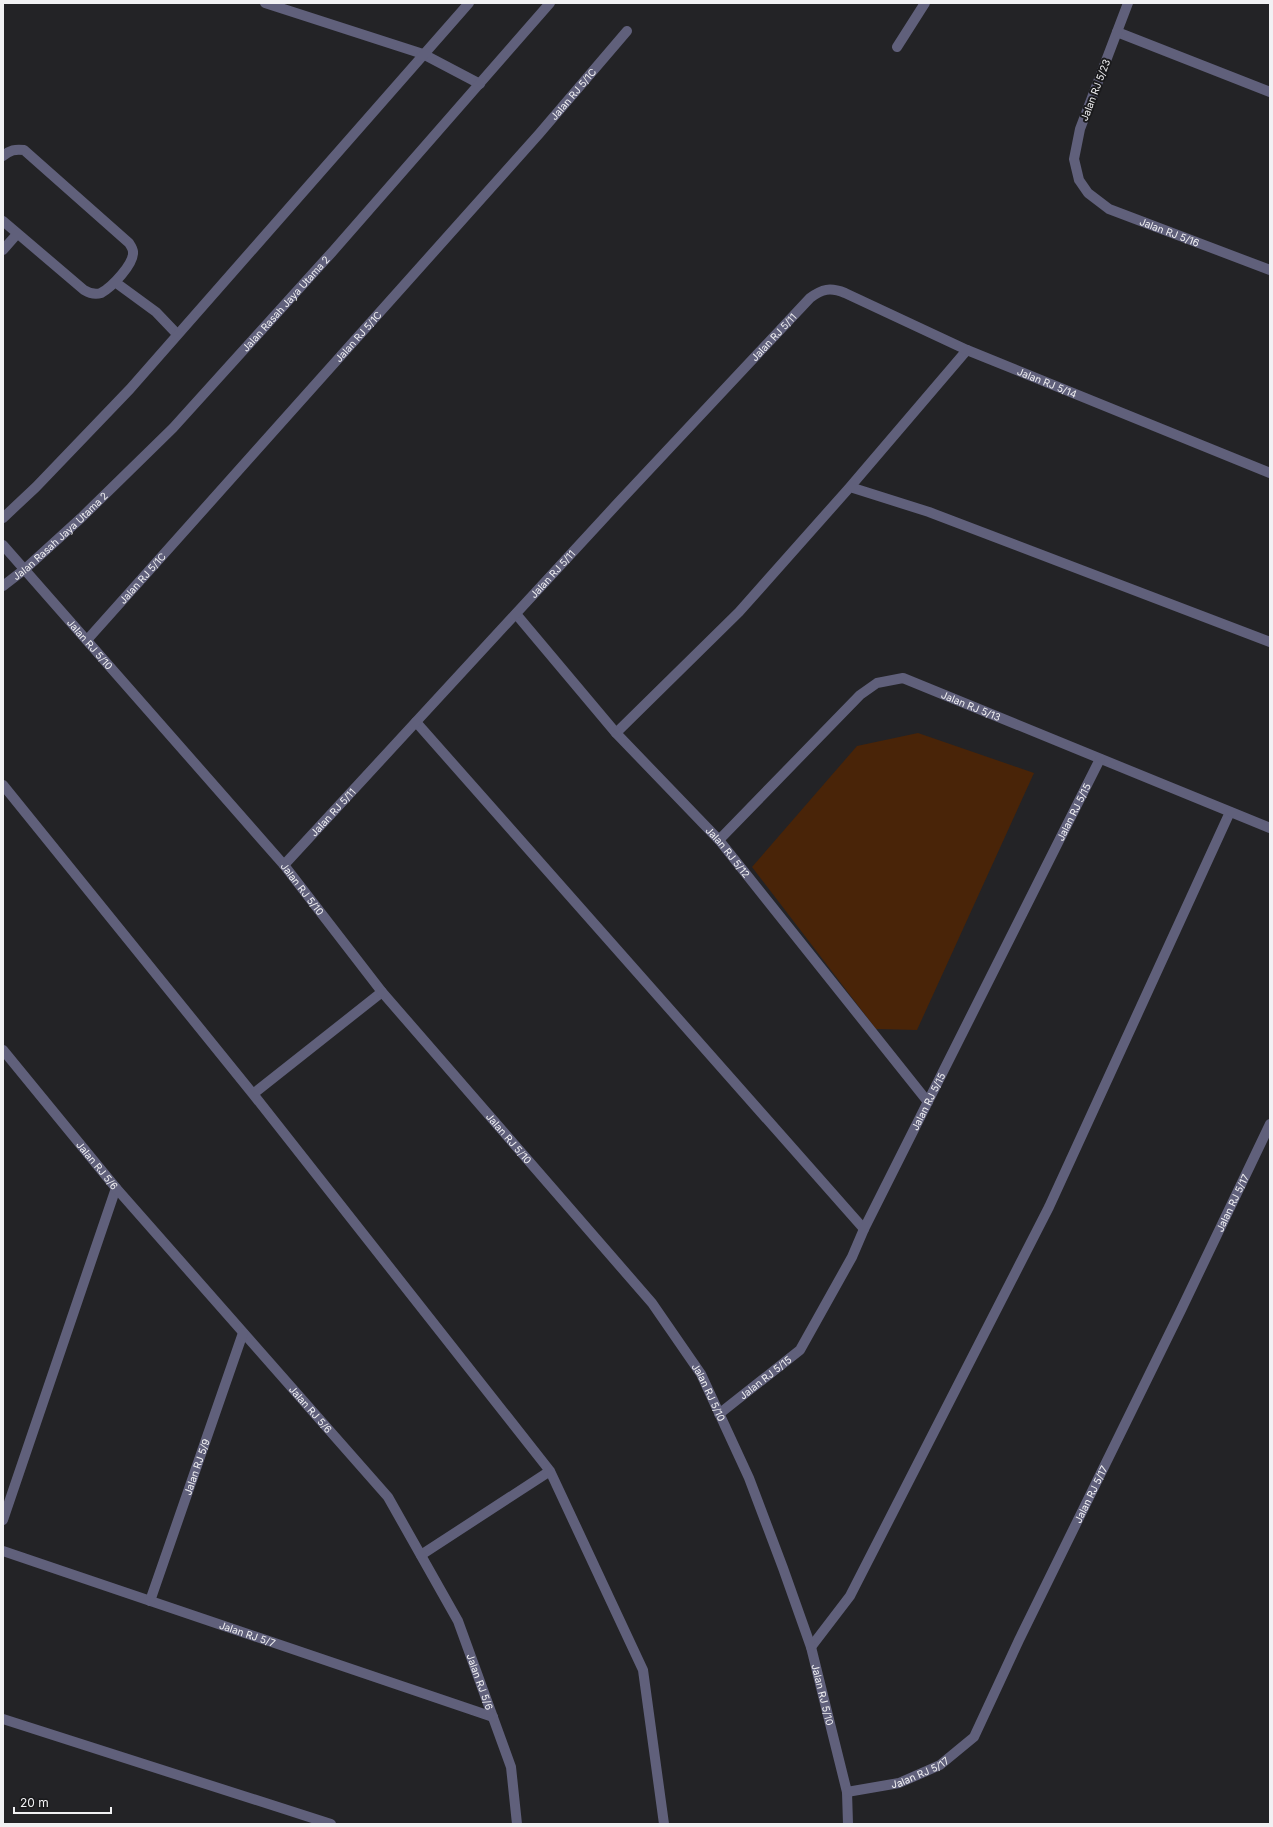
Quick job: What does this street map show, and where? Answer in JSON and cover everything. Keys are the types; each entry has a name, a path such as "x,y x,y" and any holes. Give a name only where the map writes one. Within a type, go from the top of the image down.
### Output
{"street":[{"path":"265,3 423,54 480,84"},
{"path":"3,518 36,487 120,400 469,3"},
{"name":"Jalan Rasah Jaya Utama 2","path":"3,586 81,518 173,428 334,250 550,3"},
{"path":"897,47 925,3"},
{"name":"Jalan RJ 5/23","path":"1079,180 1074,159 1080,129 1128,3"},
{"name":"Jalan RJ 5/1C","path":"87,640 539,134 627,31"},
{"path":"1117,32 1270,92"},
{"path":"3,156 9,151 17,149 24,150 129,243 133,251 131,261 115,282 101,293 93,294 84,290 3,221"},
{"name":"Jalan RJ 5/16","path":"1079,180 1088,193 1109,209 1270,270"},
{"path":"3,250 17,234"},
{"path":"115,282 156,312 177,334"},
{"name":"Jalan RJ 5/14","path":"826,288 836,289 967,350 1270,473"},
{"name":"Jalan RJ 5/11","path":"284,865 810,298 826,288"},
{"path":"616,733 739,612 850,488 967,350"},
{"path":"850,488 929,512 1270,642"},
{"name":"Jalan RJ 5/10","path":"3,545 284,865 382,992 652,1302 701,1374 749,1478 784,1568 811,1647 848,1792 848,1824"},
{"name":"Jalan RJ 5/12","path":"516,614 616,733 719,840 928,1102"},
{"name":"Jalan RJ 5/13","path":"719,840 860,695 877,683 903,678 1270,828"},
{"path":"416,722 864,1229"},
{"name":"Jalan RJ 5/15","path":"719,1414 800,1350 852,1257 864,1229 1100,759"},
{"path":"3,785 253,1094 550,1471 643,1670 664,1824"},
{"path":"811,1647 850,1596 1049,1207 1230,812"},
{"path":"253,1094 382,992"},
{"name":"Jalan RJ 5/6","path":"3,1051 116,1188 388,1497 458,1621 511,1767 517,1824"},
{"name":"Jalan RJ 5/17","path":"848,1792 899,1783 906,1780 940,1765 974,1738 1019,1640 1181,1310 1270,1124"},
{"path":"3,1520 116,1188"},
{"name":"Jalan RJ 5/9","path":"150,1601 243,1333"},
{"path":"421,1555 550,1471"},
{"name":"Jalan RJ 5/7","path":"3,1551 492,1717"},
{"path":"3,1719 331,1824"}],"shaded area":[{"path":"918,733 1034,773 917,1030 876,1029 752,867 857,746"}]}
